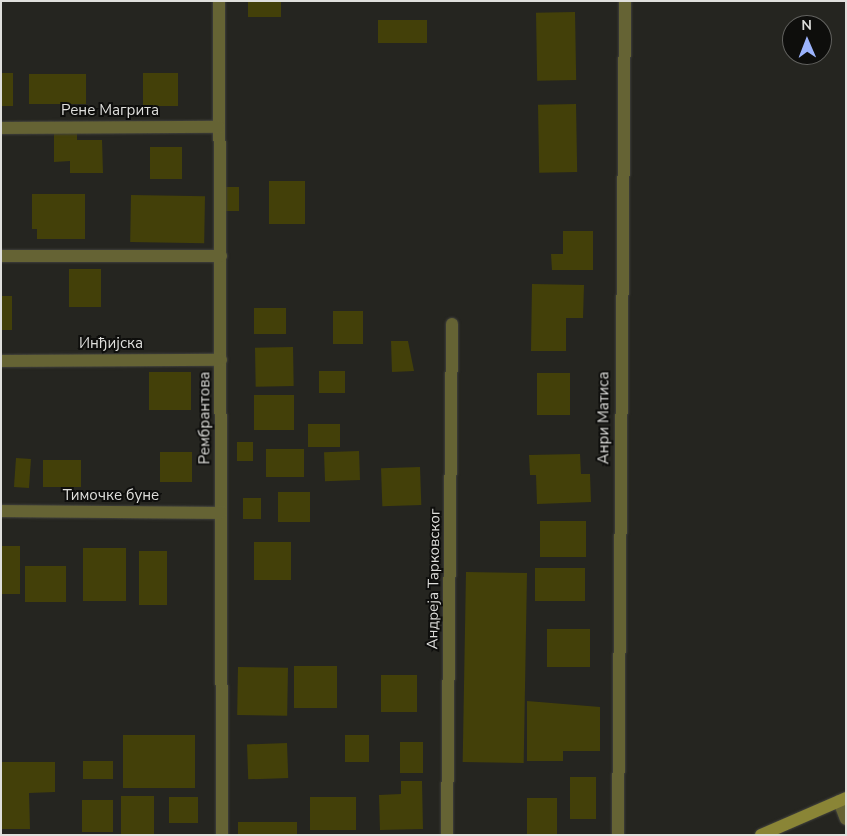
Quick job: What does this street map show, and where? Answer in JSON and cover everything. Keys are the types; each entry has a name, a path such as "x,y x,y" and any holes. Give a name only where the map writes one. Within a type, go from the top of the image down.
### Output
{"main road":[{"path":"761,835 842,799"}],"street":[{"name":"Рембрантова","path":"219,1 222,835"},
{"name":"Анри Матиса","path":"618,835 625,1"},
{"name":"Рене Магрита","path":"1,128 219,127"},
{"path":"1,256 221,256"},
{"name":"Андреја Тарковског","path":"447,835 452,324"},
{"name":"Инђијска","path":"1,361 221,360"},
{"name":"Тимочке буне","path":"1,511 221,513"},
{"path":"842,799 846,819"}],"building":[{"path":"248,1 281,1 281,17 248,17"},
{"path":"575,12 576,80 537,81 536,13"},
{"path":"378,20 427,20 427,43 378,43"},
{"path":"1,73 13,73 13,106 1,106"},
{"path":"143,73 178,73 178,106 143,106"},
{"path":"29,74 86,74 86,104 29,104"},
{"path":"576,104 577,172 539,173 538,105"},
{"path":"54,131 77,131 77,140 102,140 103,173 70,173 70,161 54,162"},
{"path":"150,147 182,147 182,179 150,179"},
{"path":"269,181 305,181 305,224 269,224"},
{"path":"221,187 239,187 239,211 221,211"},
{"path":"32,194 85,194 85,239 37,239 37,229 32,229"},
{"path":"131,195 205,196 204,243 130,242"},
{"path":"563,231 593,231 593,270 552,270 551,254 563,254"},
{"path":"69,269 101,269 101,307 69,307"},
{"path":"532,284 584,285 583,318 566,318 566,351 531,351"},
{"path":"1,296 12,296 12,330 1,330"},
{"path":"254,308 286,308 286,334 254,334"},
{"path":"333,311 363,311 363,344 333,344"},
{"path":"391,341 408,341 414,371 392,372"},
{"path":"293,347 294,386 256,387 255,348"},
{"path":"319,371 345,371 345,393 319,393"},
{"path":"149,372 191,372 191,410 149,410"},
{"path":"537,373 570,373 570,415 537,415"},
{"path":"254,395 294,395 294,430 254,430"},
{"path":"308,424 340,424 340,447 308,447"},
{"path":"237,442 253,442 253,461 237,461"},
{"path":"266,449 304,449 304,477 266,477"},
{"path":"359,451 360,480 325,481 324,452"},
{"path":"160,452 192,452 192,482 160,482"},
{"path":"580,454 581,474 590,474 591,502 537,504 536,475 530,475 529,455"},
{"path":"16,458 31,459 29,488 14,487"},
{"path":"43,460 81,460 81,487 43,487"},
{"path":"420,467 421,505 382,506 381,468"},
{"path":"278,492 310,492 310,522 278,522"},
{"path":"243,498 261,498 261,519 243,519"},
{"path":"540,521 586,521 586,557 540,557"},
{"path":"254,542 291,542 291,580 254,580"},
{"path":"1,546 20,546 20,594 1,594"},
{"path":"83,548 126,548 126,601 83,601"},
{"path":"139,551 167,551 167,605 139,605"},
{"path":"25,566 66,566 66,602 25,602"},
{"path":"535,568 585,568 585,601 535,601"},
{"path":"466,572 527,573 524,763 463,762"},
{"path":"547,629 590,629 590,667 547,667"},
{"path":"294,666 337,666 337,708 294,708"},
{"path":"238,667 288,668 287,716 237,715"},
{"path":"381,675 417,675 417,712 381,712"},
{"path":"527,701 600,707 600,751 563,751 563,761 527,761"},
{"path":"123,735 195,735 195,788 123,788"},
{"path":"345,735 369,735 369,762 345,762"},
{"path":"400,742 423,742 423,773 400,773"},
{"path":"287,743 288,778 248,779 247,744"},
{"path":"83,761 113,761 113,779 83,779"},
{"path":"1,762 55,762 55,792 29,793 30,829 1,829"},
{"path":"570,777 596,777 596,819 570,819"},
{"path":"401,781 422,781 423,829 380,830 379,795 401,794"},
{"path":"121,796 154,796 154,835 121,835"},
{"path":"169,797 198,797 198,823 169,823"},
{"path":"310,797 356,797 356,830 310,830"},
{"path":"527,798 557,798 557,835 527,835"},
{"path":"82,800 113,800 113,832 82,832"},
{"path":"238,822 297,822 297,835 238,835"}]}
